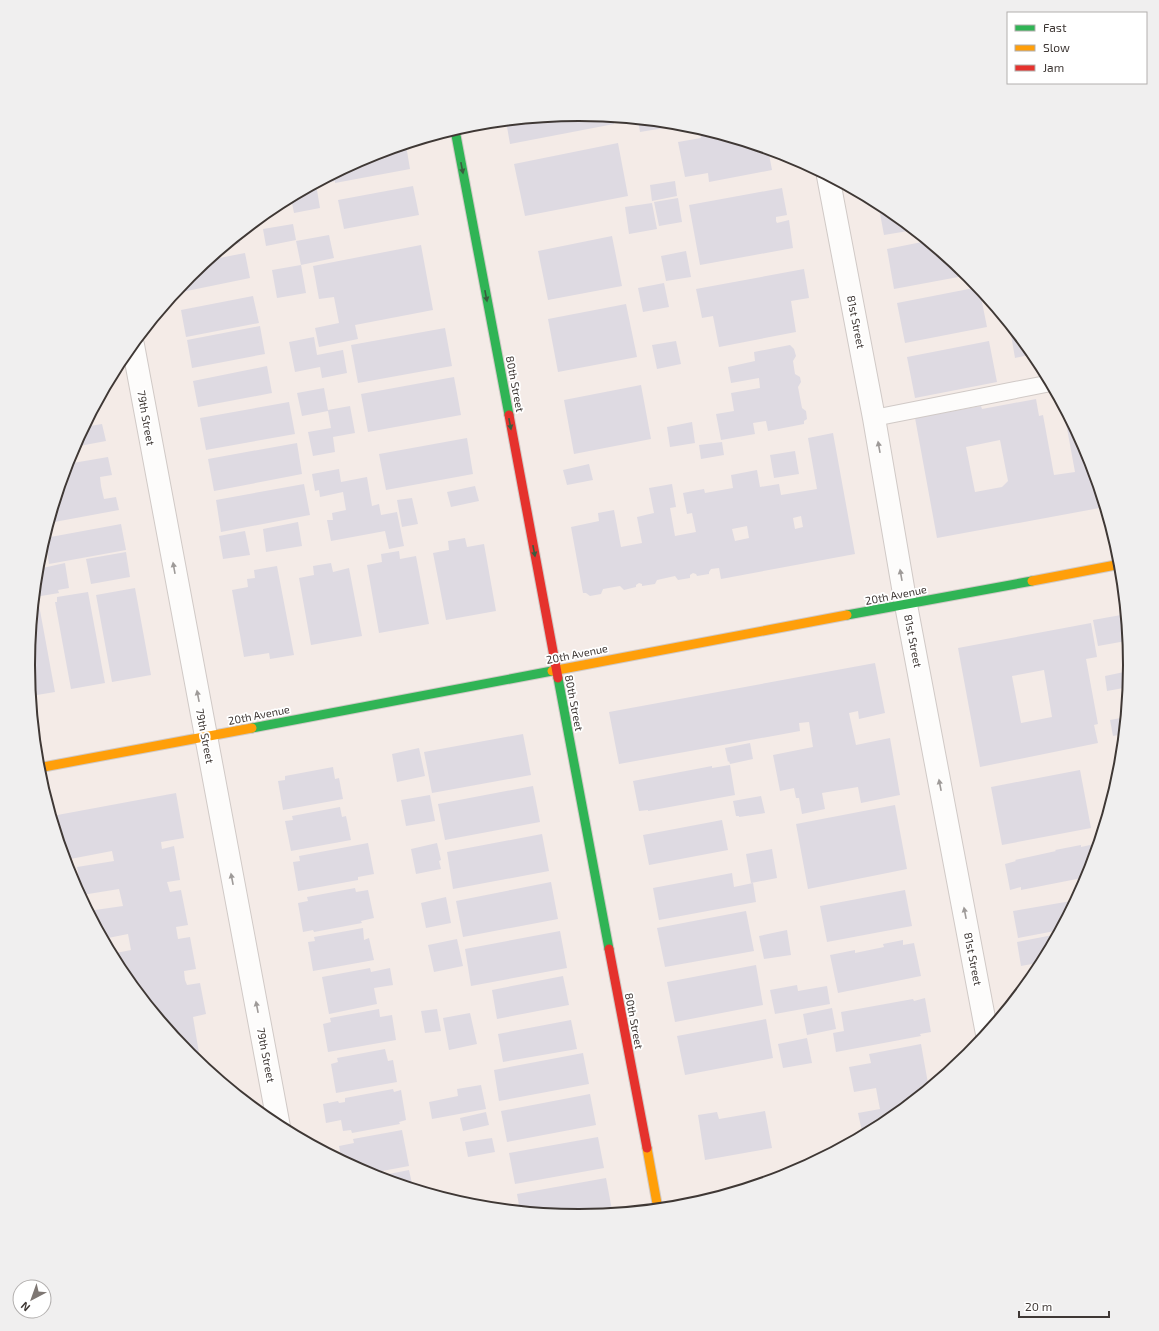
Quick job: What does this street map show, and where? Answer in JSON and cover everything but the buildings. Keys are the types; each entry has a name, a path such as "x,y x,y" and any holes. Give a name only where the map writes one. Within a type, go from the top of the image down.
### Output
{"street":[{"name":"80th Street","path":"456,135 657,1204"},
{"name":"81st Street","path":"829,182 874,418 906,605 986,1028"},
{"name":"79th Street","path":"134,353 277,1118"},
{"name":"20th Avenue","path":"44,767 1115,565"}],"lane":[{"path":"874,418 1045,384"}],"traffic: fast":[{"path":"456,135 509,415"},
{"path":"847,615 1032,581"},
{"path":"252,728 552,671"},
{"path":"558,678 609,949"}],"traffic: slow":[{"path":"1032,581 1115,565"},
{"path":"552,671 847,615"},
{"path":"44,767 252,728"},
{"path":"647,1148 657,1204"}],"traffic: jam":[{"path":"509,415 558,678"},
{"path":"609,949 647,1148"}]}
